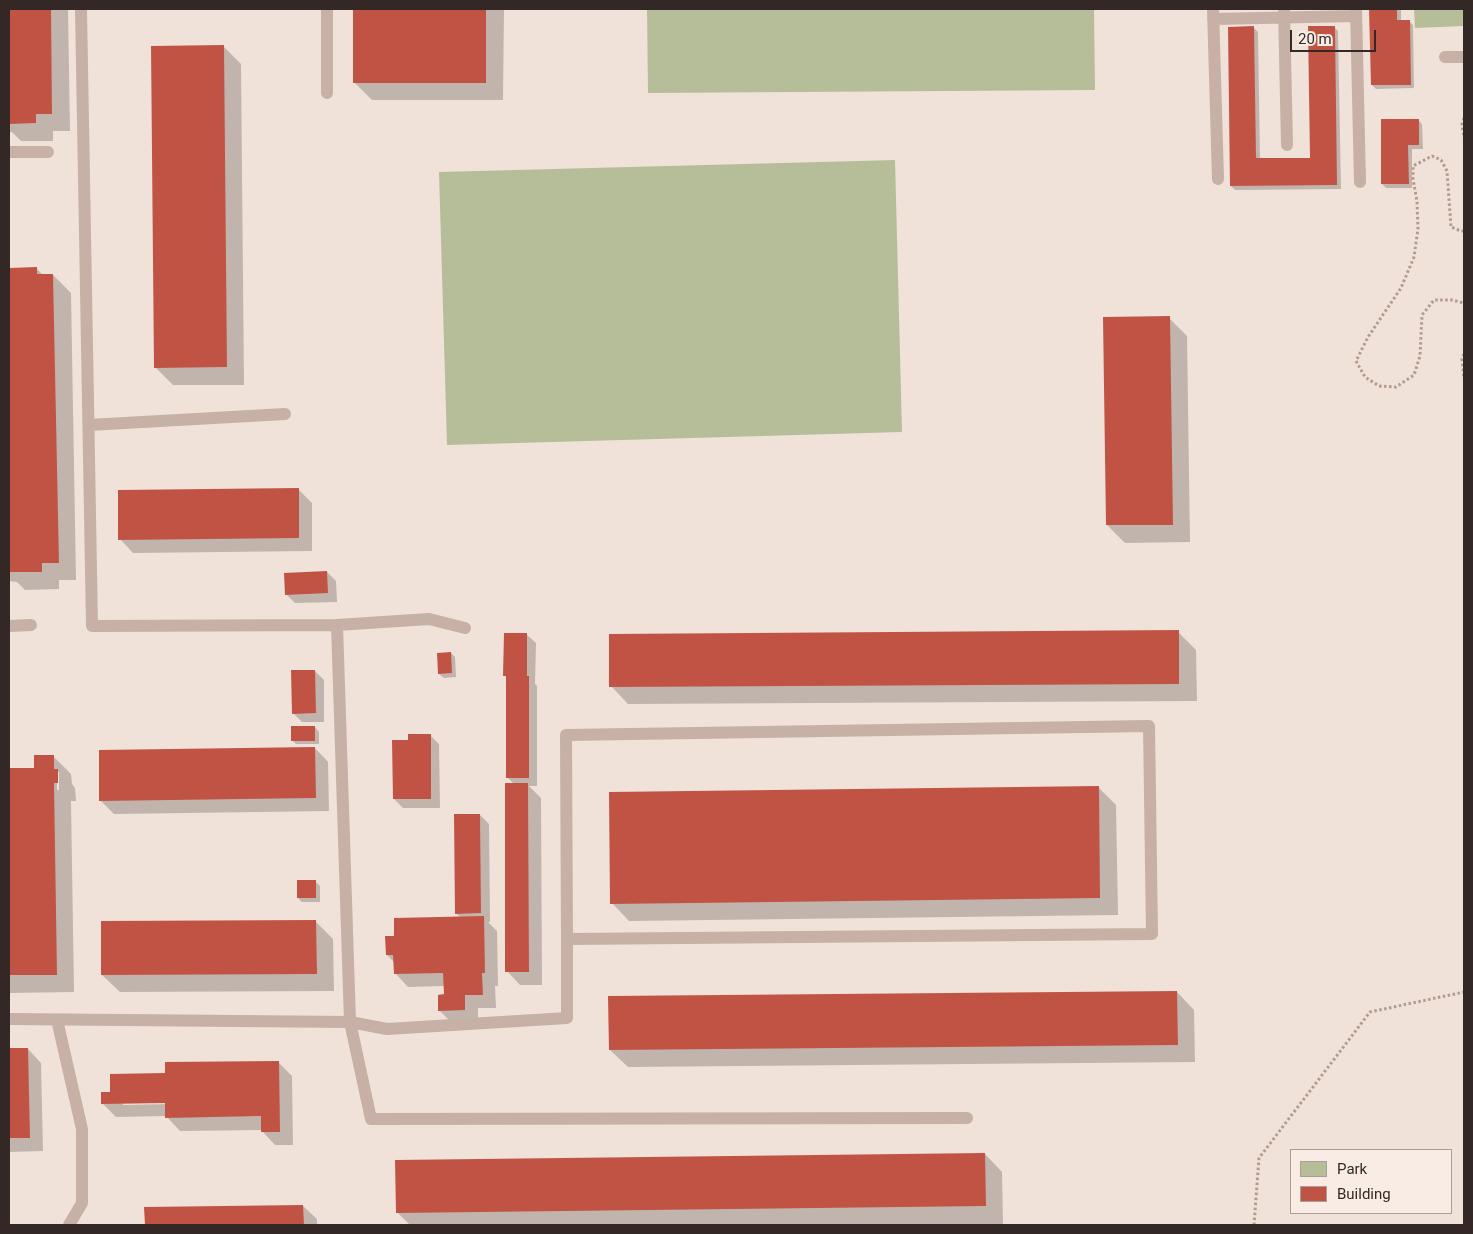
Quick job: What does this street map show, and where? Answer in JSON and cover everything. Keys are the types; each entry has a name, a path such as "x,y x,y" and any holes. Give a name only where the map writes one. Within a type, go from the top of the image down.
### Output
{"lane":[{"path":"81,9 92,626 337,625 429,619 464,628"},
{"path":"326,9 327,93"},
{"path":"1218,179 1213,14 1356,12 1360,182"},
{"path":"1284,13 1287,145"},
{"path":"1445,57 1464,57"},
{"path":"9,152 48,152"},
{"path":"88,425 285,414"},
{"path":"337,625 350,1022 371,1119 967,1118"},
{"path":"9,626 31,626"},
{"path":"9,1019 350,1022 387,1029 567,1018 566,939 566,735 1149,726 1152,934 566,939"},
{"path":"57,1020 82,1129 82,1202 69,1225"}],"path":[{"path":"1464,118 1462,124 1464,138"},
{"path":"1464,231 1451,227 1447,171 1441,160 1432,156 1413,166 1418,229 1414,257 1401,288 1368,337 1356,361 1365,378 1379,386 1396,387 1414,375 1420,356 1422,315 1434,300 1452,300 1464,303"},
{"path":"1464,354 1462,359 1464,379"},
{"path":"1254,1225 1258,1158 1370,1012 1464,992"}],"green space":[{"path":"647,9 1094,9 1095,90 648,93"},
{"path":"1414,9 1464,9 1464,26 1415,28"},
{"path":"895,160 902,432 447,445 439,172"}],"building":[{"path":"9,9 51,9 52,114 36,114 36,123 9,124"},
{"path":"353,9 486,9 486,83 353,83"},
{"path":"1369,9 1397,9 1397,20 1410,20 1411,85 1371,85"},
{"path":"1254,26 1256,158 1310,158 1308,26 1335,26 1337,185 1230,186 1228,27"},
{"path":"224,45 227,367 154,368 151,46"},
{"path":"1381,119 1419,119 1419,145 1408,145 1409,184 1381,184"},
{"path":"37,267 37,274 53,274 59,563 42,563 42,572 9,572 9,268"},
{"path":"1170,316 1173,525 1106,525 1103,317"},
{"path":"299,488 299,538 118,540 118,490"},
{"path":"327,571 328,593 285,595 284,573"},
{"path":"1179,630 1179,684 609,687 609,634"},
{"path":"504,633 527,633 529,778 506,778 506,676 503,676"},
{"path":"451,652 452,673 438,674 437,653"},
{"path":"291,670 315,670 316,713 292,714"},
{"path":"291,726 315,726 315,741 291,741"},
{"path":"408,734 431,734 431,799 393,799 392,740 408,740"},
{"path":"315,747 316,798 99,801 99,750"},
{"path":"34,755 54,755 54,769 58,769 58,783 54,783 57,975 9,975 9,768 34,768"},
{"path":"505,783 528,783 529,972 505,972"},
{"path":"1099,786 1100,898 610,904 609,792"},
{"path":"454,814 480,814 481,913 455,914"},
{"path":"297,880 316,880 316,898 297,898"},
{"path":"484,916 485,973 482,973 483,995 465,995 465,1010 438,1011 438,995 444,994 443,973 394,974 393,955 386,955 385,936 394,936 394,918"},
{"path":"316,920 317,974 101,975 101,921"},
{"path":"1177,991 1178,1045 609,1050 608,996"},
{"path":"9,1048 28,1048 30,1138 9,1138"},
{"path":"279,1061 280,1132 261,1132 261,1116 165,1118 165,1103 101,1104 101,1092 110,1092 110,1074 165,1073 165,1062"},
{"path":"985,1153 986,1206 396,1213 395,1160"},
{"path":"303,1205 304,1225 145,1225 144,1207"}]}
